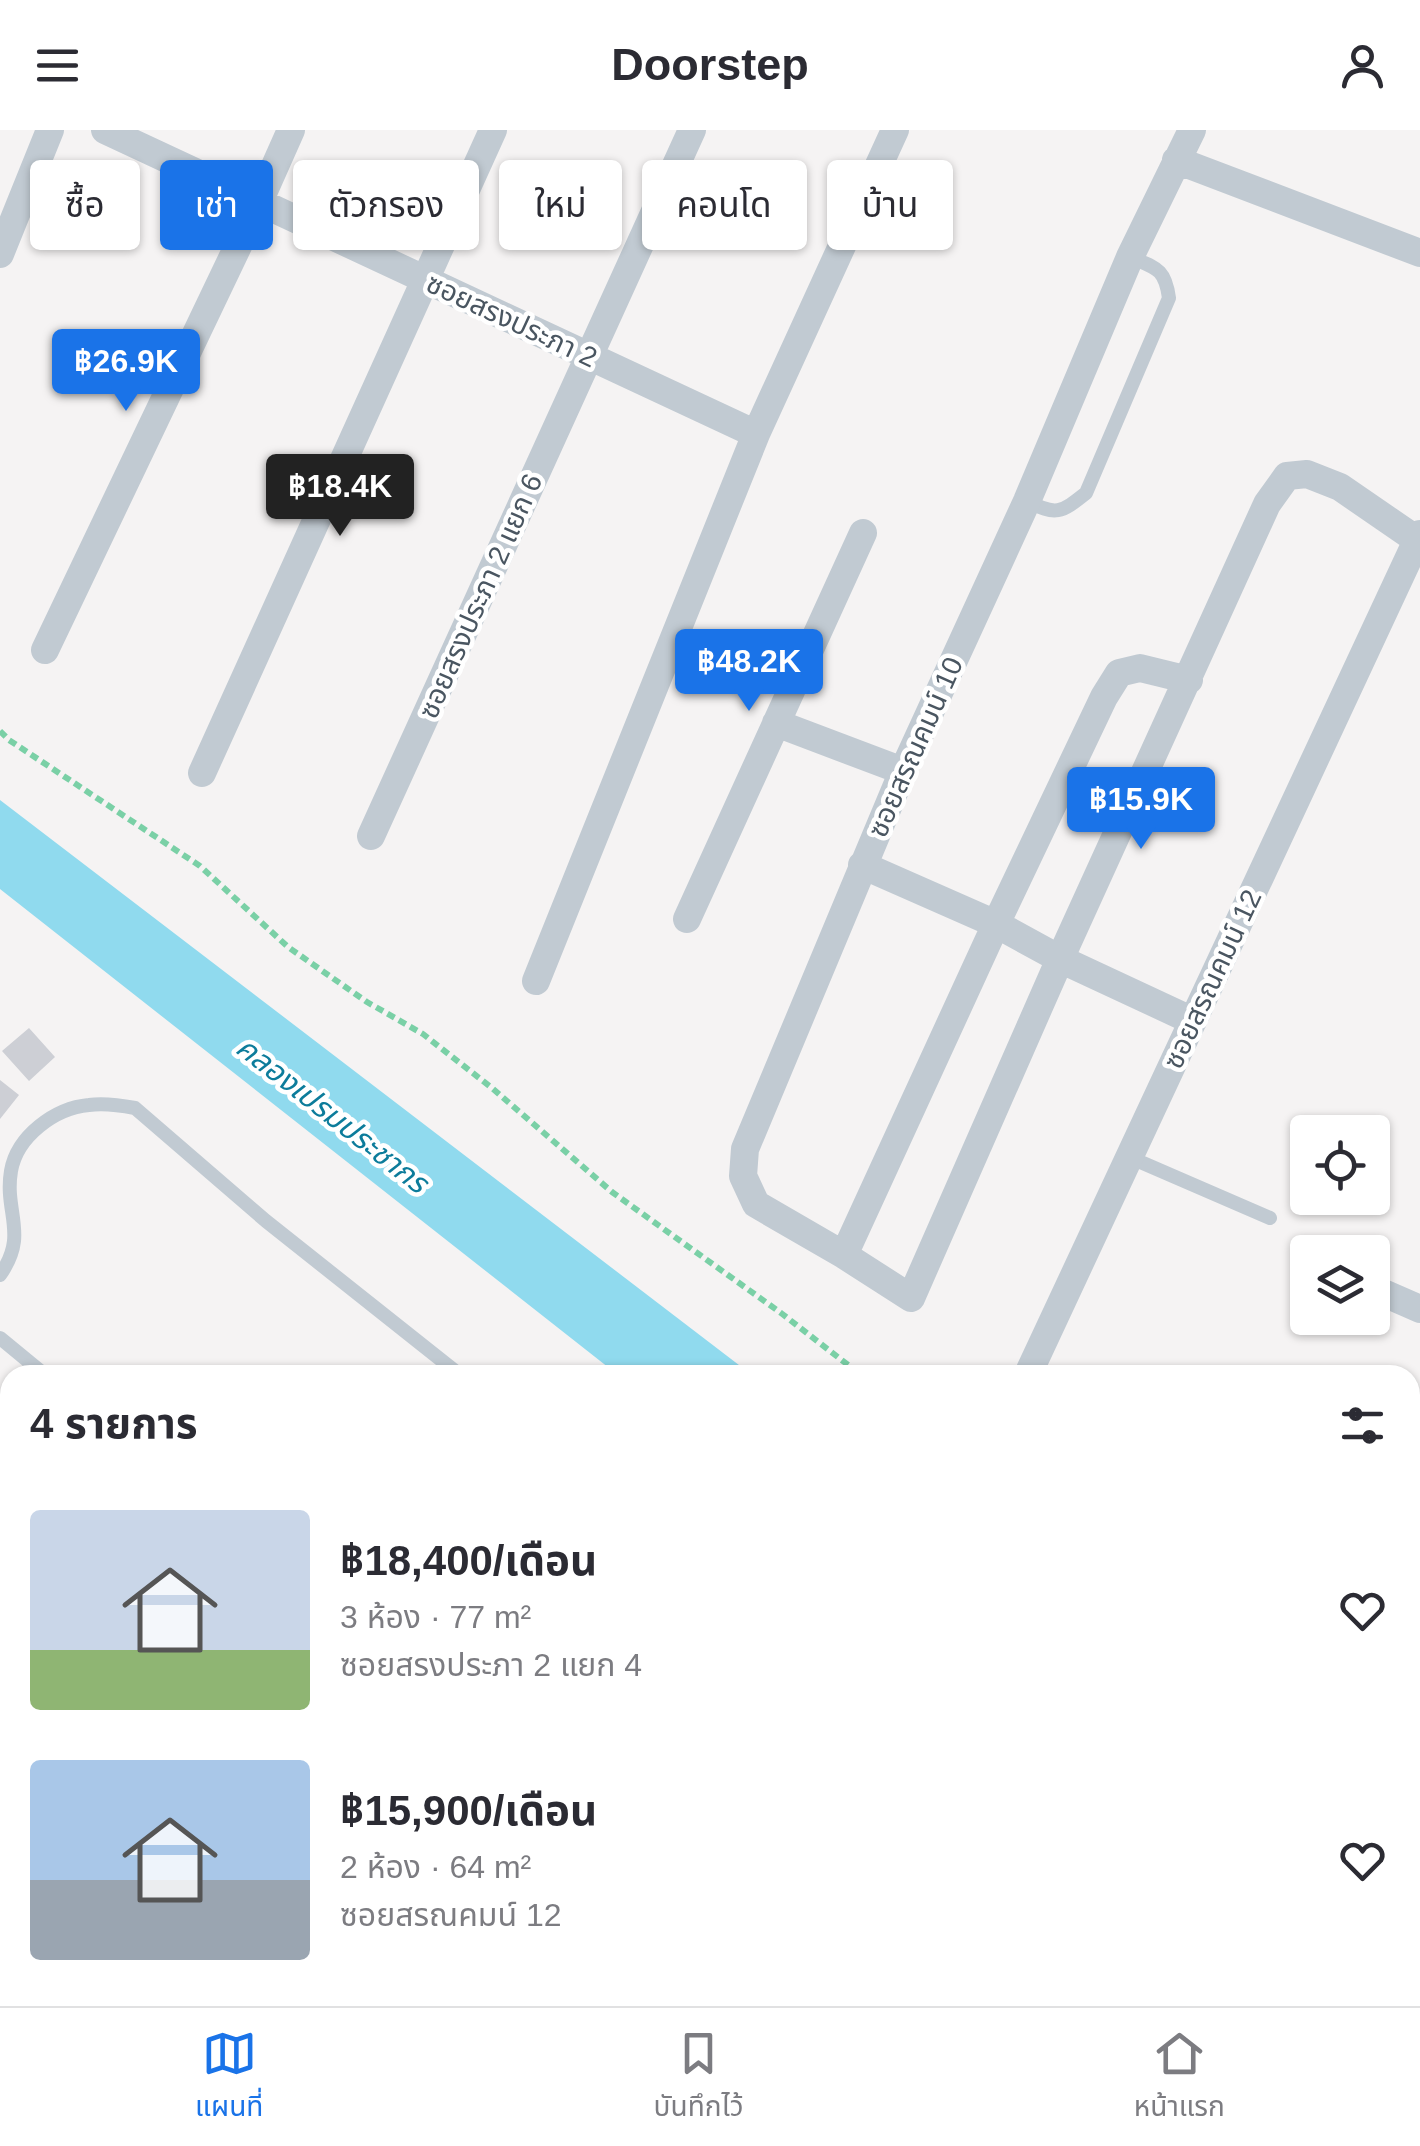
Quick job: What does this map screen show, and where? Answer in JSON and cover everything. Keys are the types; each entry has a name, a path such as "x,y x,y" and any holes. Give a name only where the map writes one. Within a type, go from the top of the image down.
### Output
{"street":[{"path":"2,242 50,130"},
{"name":"ซอยสรงประภา 2","path":"104,130 169,160"},
{"path":"273,170 291,130"},
{"path":"202,774 493,130"},
{"name":"ซอยสรงประภา 2 แยก 6","path":"372,836 692,130"},
{"path":"536,981 756,434 895,130"},
{"name":"ซอยสรณคมน์ 10","path":"1060,959 911,1298 756,1204 743,1176 746,1149 903,771 1027,501 1130,258 1192,130"},
{"path":"1176,160 1420,253"},
{"name":"ซอยสรงประภา 2","path":"273,209 756,434"},
{"path":"46,650 236,250"},
{"path":"1060,959 1268,504 1286,476 1306,474 1340,487 1418,537"},
{"path":"687,918 863,533"},
{"name":"ซอยสรณคมน์ 12","path":"1032,1365 1418,537"},
{"path":"844,1255 1104,697 1119,673 1140,668 1189,680"},
{"path":"776,724 903,771"},
{"path":"862,865 996,924 1060,959 1193,1021"},
{"path":"1390,1296 1420,1309"}],"lane":[{"path":"1027,501 1048,512 1068,508 1086,492 1169,298 1166,279 1153,267 1130,258"},
{"path":"0,1275 15,1246 10,1173 16,1154 31,1132 56,1116 85,1105 135,1108 266,1221 447,1365"},
{"path":"1129,1157 1270,1218"},
{"path":"0,1338 32,1365"}],"path":[{"path":"0,731 200,866 288,947 367,1002 422,1034 492,1088 612,1192 848,1365"}],"water":[{"name":"คลองเปรมประชากร","path":"0,800 739,1365 605,1365 0,889"}],"building":[{"path":"29,1028 55,1057 29,1081 2,1051"},
{"path":"0,1080 19,1095 0,1119"}]}
